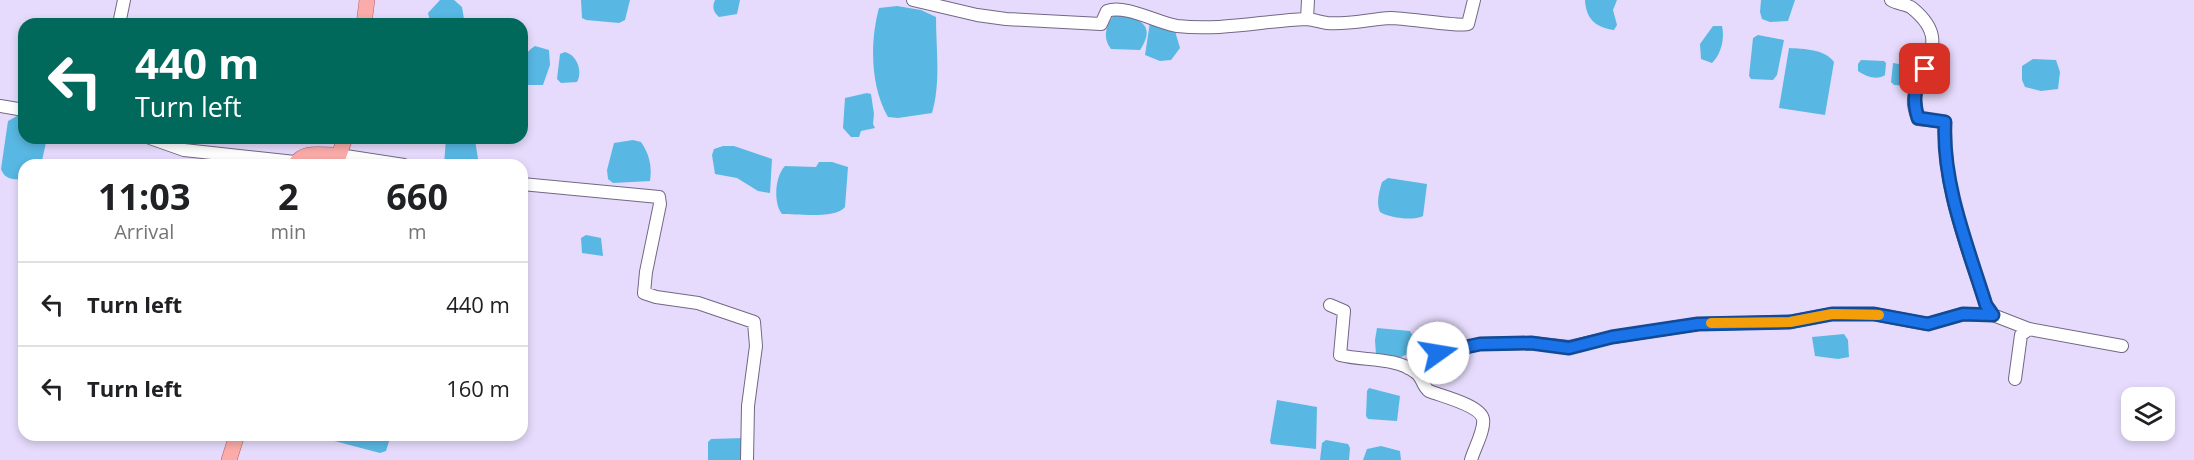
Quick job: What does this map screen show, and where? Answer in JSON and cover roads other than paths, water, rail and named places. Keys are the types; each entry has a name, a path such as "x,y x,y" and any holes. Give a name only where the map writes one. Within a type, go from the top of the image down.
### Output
{"main road":[{"path":"365,18 368,0"},
{"path":"302,159 310,154 339,155 343,144"},
{"path":"230,460 235,441"}],"street":[{"path":"120,18 124,0"},
{"path":"913,0 977,15 1006,19 1101,24 1107,11 1113,9 1139,14 1175,26 1220,28 1307,19 1328,23 1392,18 1463,26 1468,24 1474,0"},
{"path":"1307,19 1308,0"},
{"path":"1891,0 1910,7 1932,32 1933,52 1917,85 1913,103 1918,118 1945,122 1944,141 1956,205 1986,305 1993,315"},
{"path":"0,106 18,109"},
{"path":"167,144 184,150 255,159"},
{"path":"339,155 365,159"},
{"path":"528,185 658,197 660,204 644,293 698,303 754,322 756,346 748,405 747,460"},
{"path":"1330,304 1344,311 1340,356 1408,368 1418,374 1429,391 1479,412 1483,419 1482,428 1471,460"},
{"path":"1408,368 1438,353 1480,344 1531,343 1569,348 1612,337 1698,324 1790,322 1832,314 1874,314 1928,324 1963,314 1993,315 2030,329 2122,346"},
{"path":"2015,379 2021,335 2030,329"}],"water":[{"path":"440,0 454,0 462,7 464,18 429,18 428,13"},
{"path":"581,0 630,0 625,20 619,23 582,18"},
{"path":"715,0 740,0 737,14 719,17 714,9"},
{"path":"1585,0 1617,0 1613,10 1617,25 1614,30 1602,27 1593,21 1587,12"},
{"path":"1761,0 1795,0 1788,21 1770,22 1762,19"},
{"path":"897,6 921,10 936,17 937,77 932,113 898,118 888,117 882,105 873,63 876,21 879,8"},
{"path":"1114,15 1133,18 1143,24 1147,34 1140,50 1111,49 1108,45 1107,27"},
{"path":"1150,22 1175,31 1180,48 1171,60 1160,61 1145,55"},
{"path":"1713,26 1722,26 1723,36 1720,51 1712,63 1701,59 1700,44"},
{"path":"1758,35 1784,40 1777,75 1773,80 1751,79 1749,76 1753,38"},
{"path":"535,46 549,50 550,65 543,85 528,85 528,52"},
{"path":"1789,48 1820,52 1834,62 1825,115 1779,108"},
{"path":"565,52 573,56 578,64 577,82 561,83 557,79 560,54"},
{"path":"2033,59 2056,60 2060,72 2058,89 2041,91 2025,87 2022,80 2022,66"},
{"path":"1861,60 1884,61 1886,63 1885,75 1875,78 1861,73 1858,71 1858,64"},
{"path":"1893,63 1916,67 1918,70 1913,86 1894,85 1891,82"},
{"path":"871,94 875,128 861,131 859,137 851,137 843,128 845,98"},
{"path":"18,116 18,144 46,144 42,159 18,159 18,179 7,177 1,169 8,121"},
{"path":"633,140 641,142 648,156 650,181 613,183 608,179 607,170 614,143"},
{"path":"446,144 476,144 478,159 444,159"},
{"path":"734,146 772,159 770,193 758,191 737,178 715,174 712,155 714,149"},
{"path":"819,162 832,162 848,167 845,207 840,211 825,214 782,214 776,197 777,183 782,170 785,166 816,167"},
{"path":"1388,178 1427,184 1423,216 1402,218 1380,212 1378,201 1380,190 1382,182"},
{"path":"586,235 601,238 603,256 582,253 581,238"},
{"path":"1377,328 1410,331 1413,336 1412,352 1399,358 1376,355"},
{"path":"1844,334 1848,340 1849,357 1838,359 1815,356 1812,337"},
{"path":"1369,388 1400,396 1397,421 1368,419 1366,416"},
{"path":"1277,400 1317,407 1316,449 1271,444"},
{"path":"744,438 745,460 708,460 708,442 711,439"},
{"path":"1326,440 1348,444 1349,460 1320,460 1322,443"},
{"path":"334,441 389,441 386,451 380,453"},
{"path":"1381,446 1400,451 1401,460 1363,460 1367,449"}]}
